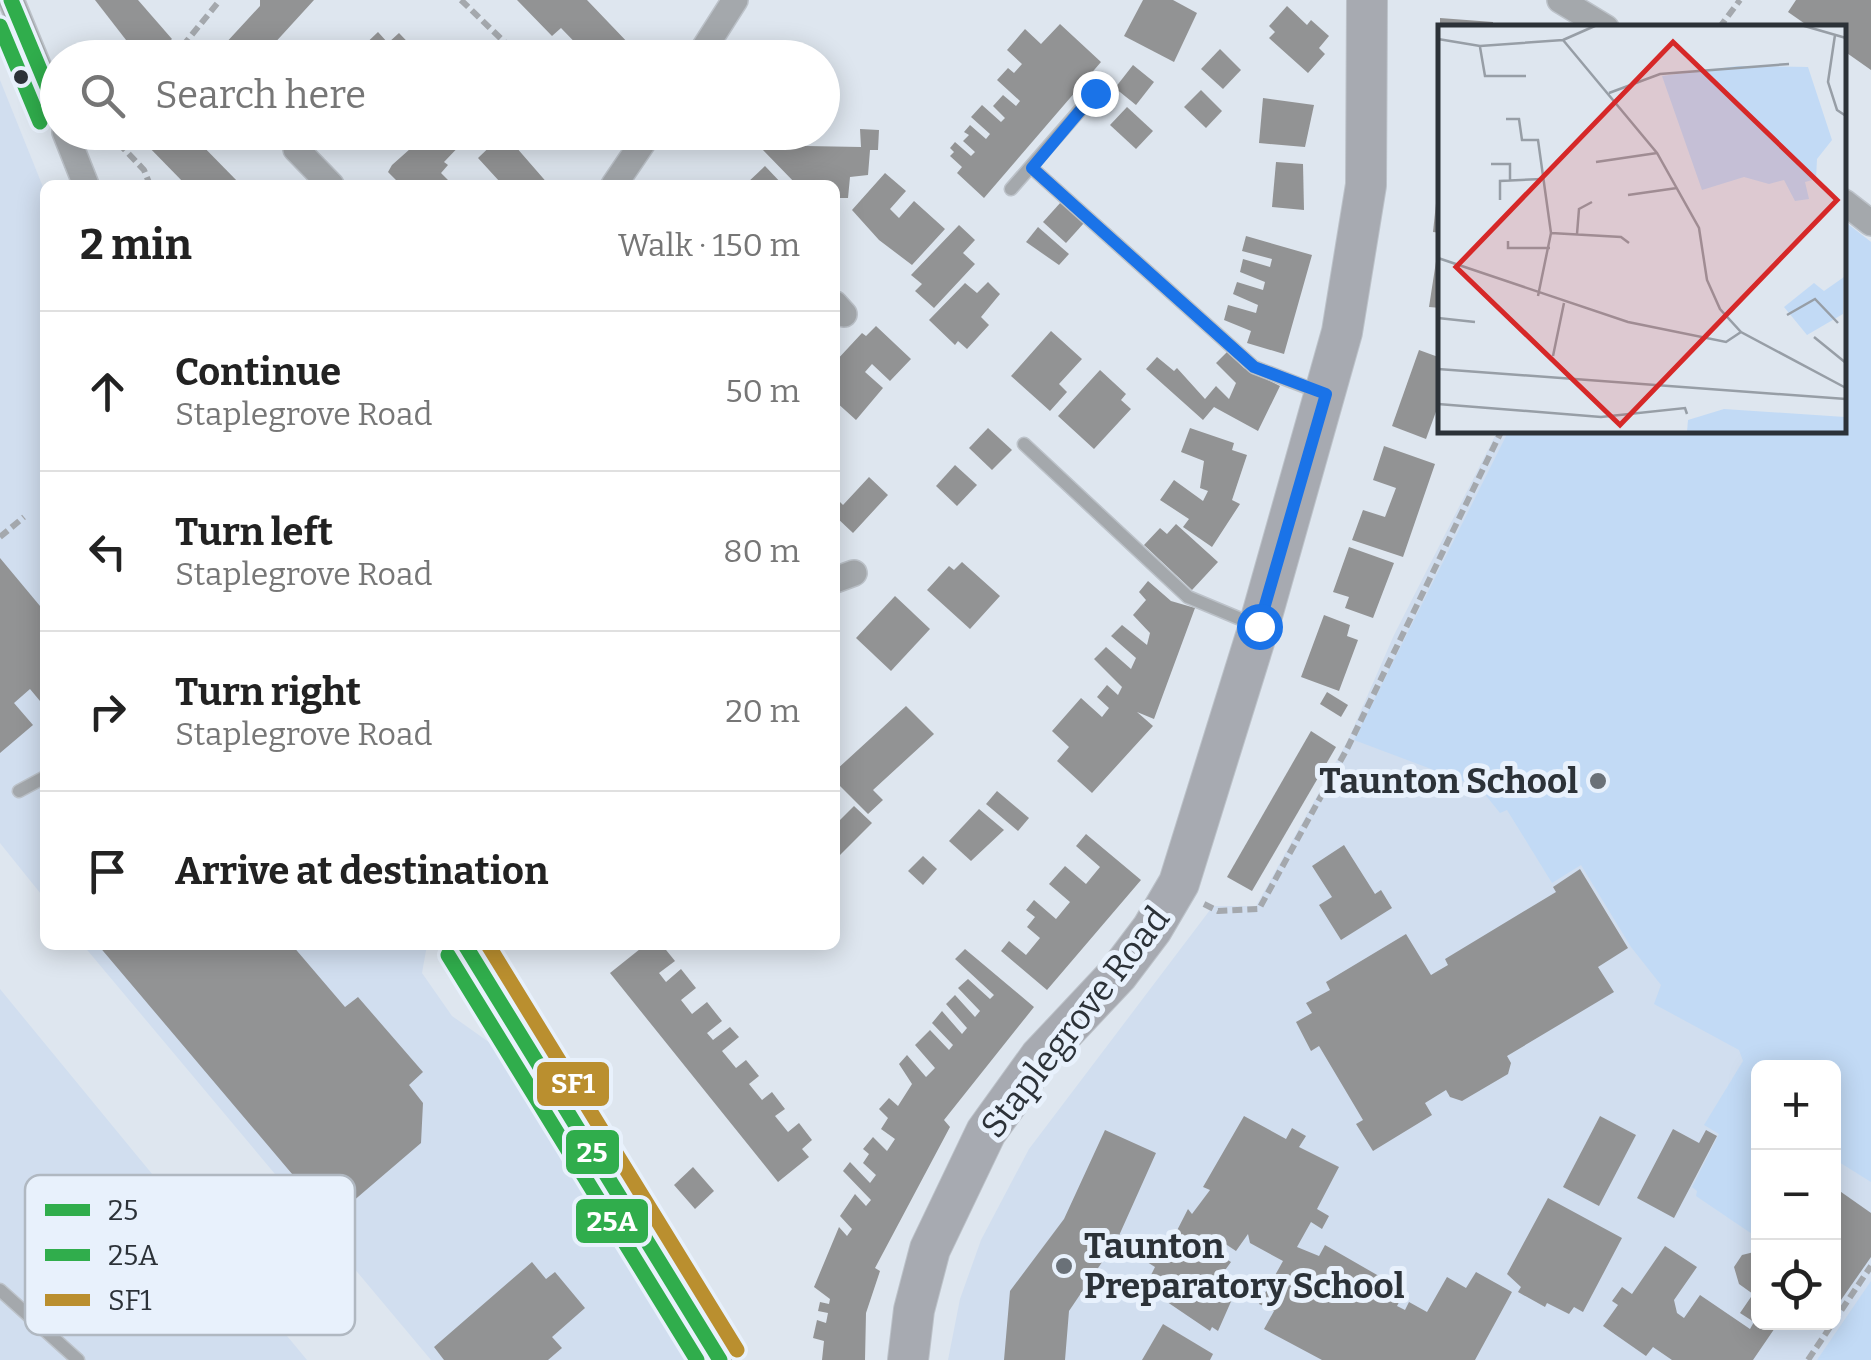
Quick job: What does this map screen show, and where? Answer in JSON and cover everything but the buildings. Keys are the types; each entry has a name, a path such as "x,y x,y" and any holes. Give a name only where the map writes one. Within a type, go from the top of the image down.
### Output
{"main road":[{"name":"Staplegrove Road","path":"908,1360 914,1310 930,1249 986,1132 1040,1057 1118,974 1175,891 1259,626 1326,394 1362,223 1366,0"}],"street":[{"path":"11,0 40,70"},
{"path":"1560,0 1601,25"},
{"path":"709,40 731,2"},
{"path":"72,150 84,180"},
{"path":"297,150 326,180"},
{"path":"617,180 638,150"},
{"path":"1846,204 1871,223"},
{"path":"468,950 720,1360"}],"lane":[{"path":"1011,189 1095,93"},
{"path":"1032,168 1254,367 1326,394"},
{"path":"1024,444 1188,597 1259,626"},
{"path":"20,790 40,780"},
{"path":"0,1290 25,1312"},
{"path":"50,1335 78,1360"}],"path":[{"path":"188,40 220,0"},
{"path":"461,0 502,40"},
{"path":"1721,25 1740,0"},
{"path":"125,150 148,180"},
{"path":"1175,891 1218,910 1259,910 1347,748 1397,637 1501,432"},
{"path":"0,537 24,517"},
{"path":"1808,1360 1871,1266"}],"shaded area":[{"path":"0,80 40,180 40,893 0,843"},
{"name":"Taunton School","path":"1846,223 1871,242 1871,1360 948,1360 960,1299 981,1240 1029,1149 1213,906 1256,906 1348,740 1394,635 1497,432 1846,432"},
{"path":"1846,223 1871,242 1871,1182 1841,1163 1841,1060 1751,1060 1751,1233 1696,1196 1692,1187 1719,1134 1704,1125 1743,1061 1739,1050 1654,1004 1661,985 1631,947 1581,865 1552,883 1507,810 1500,813 1479,787 1354,740 1508,432 1846,432"},
{"path":"87,950 426,950 422,973 452,1016 493,1045 590,1193 688,1360 431,1360 355,1269 355,1175 276,1175"},
{"path":"0,989 153,1175 25,1175 25,1335 286,1335 307,1360 0,1360"},
{"path":"1871,1281 1871,1360 1817,1360"}],"transit line":[{"name":"25","path":"11,0 40,70"},
{"name":"25A","path":"0,26 40,122"},
{"name":"25","path":"468,950 720,1360"},
{"name":"SF1","path":"491,950 737,1350"},
{"name":"25A","path":"448,955 697,1360"}],"place":[{"name":"Taunton School","path":"1598,781"},
{"name":"Taunton Preparatory School","path":"1064,1266"}],"route":[{"path":"1095,93 1032,168 1254,367 1326,394 1259,626"}]}
